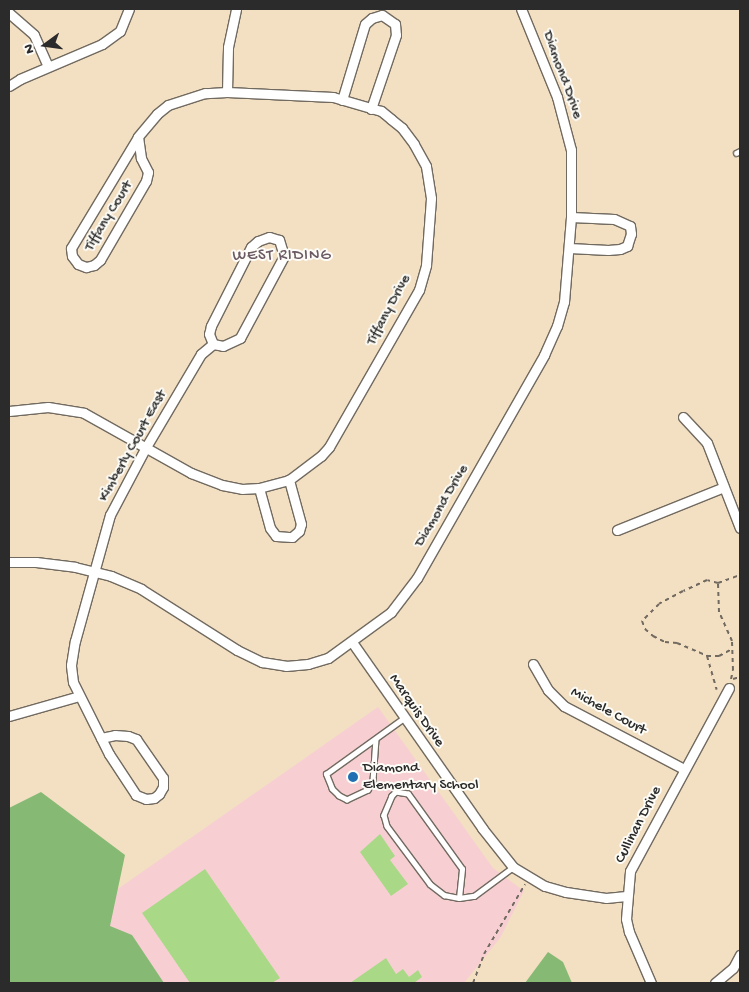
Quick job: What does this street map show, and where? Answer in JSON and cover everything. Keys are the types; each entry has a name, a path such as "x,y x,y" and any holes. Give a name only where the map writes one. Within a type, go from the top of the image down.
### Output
{"street":[{"path":"9,86 48,66 102,44 120,30 129,9"},
{"path":"227,92 228,47 232,18 236,9"},
{"name":"Diamond Drive","path":"9,562 36,562 93,571 141,589 237,650 262,662 286,666 308,664 328,658 391,612 417,578 544,355 557,326 564,302 571,217 572,168 568,132 558,97 521,9"},
{"path":"9,13 34,35 48,66"},
{"path":"342,100 365,24 372,18 382,15 395,24 396,35 371,109"},
{"name":"Tiffany Drive","path":"9,410 48,407 84,413 191,473 222,486 242,489 260,488 289,480 321,456 329,447 419,290 426,264 431,198 426,166 414,144 402,128 381,111 333,97 227,92"},
{"name":"Tiffany Court","path":"138,138 141,158 148,172 146,181 100,260 94,265 86,267 78,264 72,256 71,248 138,138 157,114 168,105 205,93 227,92"},
{"path":"569,248 620,249 628,246 631,234 630,226 614,218 571,217"},
{"path":"269,237 279,240 284,256 240,338 223,346 213,344 209,334 211,326 252,247 258,241 269,237"},
{"name":"Kimberly Court East","path":"101,738 115,735 136,739 164,778 163,787 159,794 154,798 146,799 136,795 101,738 79,696 73,682 71,665 74,641 110,515 146,447 201,354 213,344"},
{"path":"684,417 707,443 740,528"},
{"path":"260,488 270,528 276,536 292,537 299,531 300,524 289,480"},
{"path":"617,530 724,487"},
{"name":"Marquis Drive","path":"352,642 404,718 513,867 529,878 566,892 606,898 626,896"},
{"name":"Michele Court","path":"533,664 548,690 564,706 684,769"},
{"name":"Cullinan Drive","path":"652,983 626,919 626,896 630,871 729,688"},
{"path":"9,716 79,696"},
{"path":"715,983 733,968 740,956"}],"lane":[{"path":"376,738 373,781 368,790 347,800 339,796 332,789 326,774 376,738 404,718"},
{"path":"459,898 462,869 408,794 396,792 392,796 384,815 387,826 430,884 444,895 459,898 474,896 513,867"}],"path":[{"path":"732,649 718,656 707,656 677,643 665,642 652,636 645,629 642,621 659,604 683,591 708,580 718,583 740,575"},
{"path":"718,583 719,612 732,641 734,670 731,679 740,678"},
{"path":"707,656 721,703"},
{"path":"473,983 484,954 529,878"}],"shaded area":[{"name":"Diamond Elementary School","path":"378,707 493,868 524,891 500,938 464,983 83,983 95,905"}],"green space":[{"path":"41,792 125,855 110,926 132,935 164,983 9,983 9,808"},
{"path":"380,834 395,856 390,860 408,884 391,896 360,852"},
{"path":"205,869 280,978 272,983 190,983 142,913"},
{"path":"548,952 563,962 572,983 525,983"},
{"path":"386,958 396,974 403,969 409,977 418,970 422,977 414,983 350,983"}],"place":[{"name":"Diamond Elementary School","path":"353,777"}],"district":[{"name":"WEST RIDING","path":"282,257"}]}
